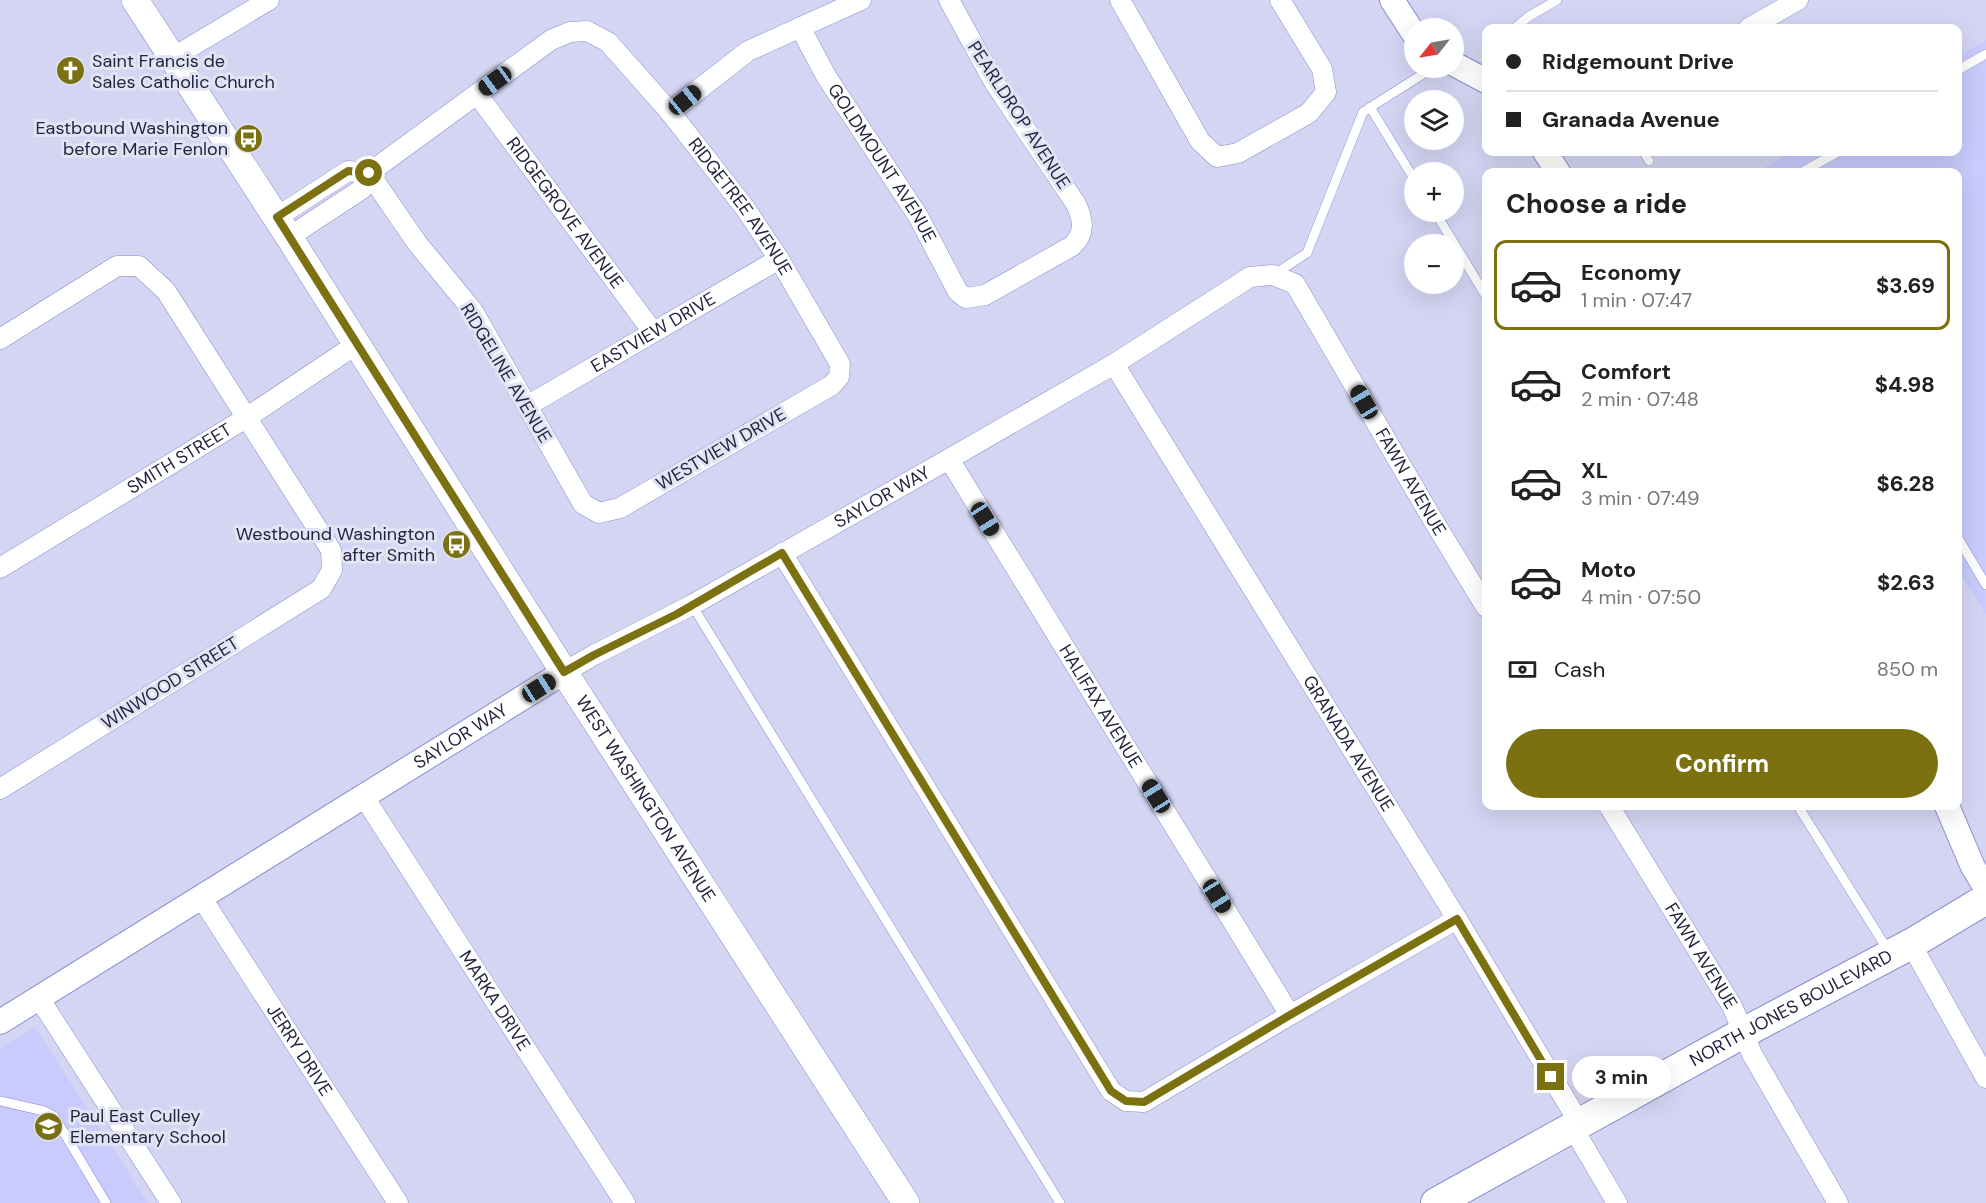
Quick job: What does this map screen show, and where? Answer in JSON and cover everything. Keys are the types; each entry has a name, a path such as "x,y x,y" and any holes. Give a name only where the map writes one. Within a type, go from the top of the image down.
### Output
{"main road":[{"name":"WEST WASHINGTON AVENUE","path":"135,0 283,227 564,672 906,1203"},
{"name":"NORTH JONES BOULEVARD","path":"1436,1203 1743,1033 1901,949 1986,899"}],"street":[{"path":"172,58 269,0"},
{"path":"670,112 748,51 861,0"},
{"name":"PEARLDROP AVENUE","path":"949,0 994,82 1076,204 1082,216 1083,231 1079,240 1072,246 985,295 966,298"},
{"path":"1120,0 1200,141 1217,157 1238,153 1309,113 1326,92 1322,69 1280,0"},
{"path":"1392,0 1404,19"},
{"path":"1756,24 1798,0"},
{"name":"GOLDMOUNT AVENUE","path":"800,27 826,76 918,216 958,292 966,298"},
{"name":"RIDGETREE AVENUE","path":"477,94 551,40 570,32 587,31 608,42 670,112 745,208 779,260 840,364 839,377"},
{"path":"1464,68 1482,76"},
{"path":"283,227 348,171 369,173 477,94"},
{"name":"RIDGEGROVE AVENUE","path":"477,94 653,332"},
{"name":"RIDGELINE AVENUE","path":"369,173 417,243 473,311 583,504 599,513"},
{"name":"EASTVIEW DRIVE","path":"527,406 779,260"},
{"path":"0,339 117,266 139,266 166,291 246,418"},
{"name":"SAYLOR WAY","path":"0,1022 564,672 692,605 1114,364 1250,277 1273,275"},
{"name":"FAWN AVENUE","path":"1273,275 1295,284 1482,600"},
{"name":"SMITH STREET","path":"0,568 246,418 357,344"},
{"name":"GRANADA AVENUE","path":"1114,364 1457,919 1576,1126 1617,1203"},
{"name":"WESTVIEW DRIVE","path":"599,513 620,508 832,385 839,377"},
{"name":"WINWOOD STREET","path":"0,789 321,589 332,570 331,550 246,418"},
{"name":"HALIFAX AVENUE","path":"949,459 1290,1015"},
{"path":"782,553 1111,1091 1126,1101 1144,1102 1457,919"},
{"name":"MARKA DRIVE","path":"364,796 625,1203"},
{"name":"FAWN AVENUE","path":"1611,810 1732,1006 1752,1054 1838,1203"},
{"path":"1949,810 1973,867 1986,888"},
{"name":"JERRY DRIVE","path":"201,897 398,1203"},
{"path":"1901,949 1986,1078"},
{"path":"39,998 166,1201"}],"lane":[{"path":"1520,24 1557,0"},
{"path":"1962,68 1986,54"},
{"path":"1273,275 1307,252 1363,112 1417,78"},
{"path":"1370,107 1404,163"},
{"path":"1646,156 1649,161"},
{"path":"1809,168 1831,156"},
{"path":"1441,222 1482,289"},
{"path":"1962,545 1986,585"},
{"path":"692,605 1060,1203"},
{"path":"1801,810 1901,949"},
{"path":"0,1101 44,1111 54,1116 106,1203"}],"shaded area":[{"path":"1986,40 1986,615 1962,576 1962,168 1763,168 1786,156 1962,156 1962,55"},
{"name":"Paul East Culley Elementary School","path":"35,1027 148,1203 0,1203 0,1049"}],"place":[{"name":"Saint Francis de Sales Catholic Church","path":"71,71"},
{"name":"Eastbound Washington before Marie Fenlon","path":"249,138"},
{"name":"Westbound Washington after Smith","path":"456,544"},
{"name":"Paul East Culley Elementary School","path":"49,1126"}],"route":[{"path":"369,173 348,171 277,217 564,672 677,614 782,553 1111,1091 1126,1101 1144,1102 1457,919 1551,1077"}]}
